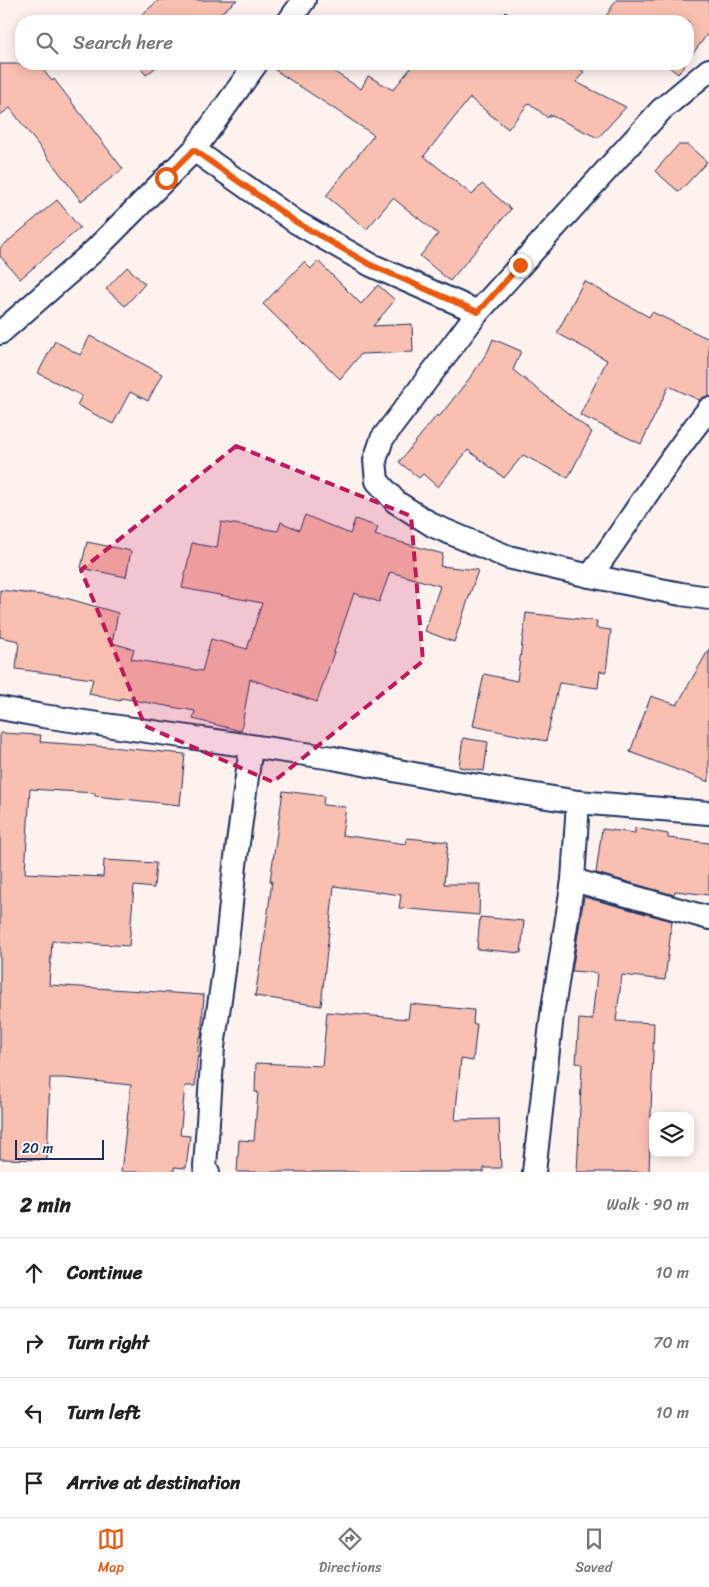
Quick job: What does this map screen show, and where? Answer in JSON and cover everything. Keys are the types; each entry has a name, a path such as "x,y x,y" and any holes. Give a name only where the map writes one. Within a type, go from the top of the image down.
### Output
{"street":[{"path":"294,15 304,0"},
{"path":"0,333 95,250 194,150 252,70"},
{"path":"709,70 662,110 478,312 382,439 375,460 376,481 396,502 434,526 508,557 590,576 709,598"},
{"path":"194,150 296,222 371,265 478,312"},
{"path":"590,576 684,440 709,409"},
{"path":"0,708 43,716 333,758 454,782 578,802 709,813"},
{"path":"208,1172 205,1167 213,1047 251,747"},
{"path":"534,1172 552,1015 573,880 578,802"},
{"path":"573,880 709,918"}],"highlighted area":[{"path":"236,446 411,516 423,661 273,782 145,726 81,570"}],"building":[{"path":"159,0 237,0 218,15 141,15"},
{"path":"616,0 709,0 709,32 694,52 694,15 607,15"},
{"path":"0,64 15,64 15,70 43,70 52,81 54,79 123,169 81,201 10,108 0,115"},
{"path":"142,70 152,70 146,75"},
{"path":"275,70 331,70 361,89 368,76 393,90 409,70 581,70 584,72 576,82 626,107 598,138 550,115 548,118 529,103 508,129 470,98 424,156 472,195 482,184 511,209 450,281 420,256 438,234 393,198 367,229 326,196 374,135"},
{"path":"673,70 681,70 678,74"},
{"path":"678,145 688,145 707,162 679,192 655,171"},
{"path":"57,200 80,228 20,279 0,256 0,248"},
{"path":"318,261 361,304 378,285 395,300 373,326 412,324 413,352 361,354 340,379 263,304 304,262 311,269"},
{"path":"127,267 145,284 125,306 106,289"},
{"path":"584,281 649,317 652,312 709,339 709,396 699,400 669,386 641,444 580,415 607,360 557,333"},
{"path":"90,336 162,374 148,401 130,392 113,424 77,405 82,396 38,373 55,341 80,355"},
{"path":"493,339 521,351 513,370 592,432 568,478 523,455 504,478 468,450 438,487 423,474 419,478 399,462 437,415 439,417 472,375 488,351"},
{"path":"305,515 350,534 355,519 378,527 375,535 443,554 440,566 478,570 454,642 425,631 440,586 390,572 379,602 354,593 317,702 250,679 241,731 193,719 195,711 121,698 120,701 89,694 93,679 16,669 19,641 0,637 0,590 66,598 118,613 112,643 134,649 131,659 202,671 211,639 247,649 262,603 182,588 192,543 217,548 221,522 278,531 281,522 299,530"},
{"path":"87,542 131,551 126,577 81,568"},
{"path":"526,613 597,621 596,628 611,630 606,672 600,671 598,688 559,683 546,741 473,726 484,674 517,681"},
{"path":"709,649 709,782 630,752 651,696 677,705"},
{"path":"0,733 41,735 40,742 185,754 180,805 95,796 95,793 30,789 25,873 103,877 104,860 156,863 154,888 134,886 129,946 52,941 49,985 204,995 195,1086 185,1086 180,1135 190,1136 186,1168 174,1167 174,1172 121,1172 131,1085 64,1078 50,1078 47,1160 0,1159"},
{"path":"463,738 488,742 484,771 459,767"},
{"path":"283,791 324,796 323,805 346,807 342,835 406,844 407,838 448,842 444,884 480,884 479,915 399,908 401,895 334,886 321,1006 255,996 261,965 272,881 270,881"},
{"path":"635,828 668,834 668,838 709,843 709,895 675,891 674,895 596,873 602,829 635,833"},
{"path":"584,897 672,921 665,980 622,975 616,1021 654,1023 651,1112 649,1112 649,1172 577,1172 582,1064 576,1063 579,1019 592,1020 597,973 572,971"},
{"path":"480,917 524,921 521,953 477,949"},
{"path":"410,1004 474,1010 473,1024 477,1024 473,1061 461,1059 455,1120 499,1119 501,1168 484,1168 484,1172 237,1172 239,1140 254,1141 258,1092 255,1092 256,1063 322,1066 327,1012 408,1019"}],"route":[{"path":"166,178 194,150 296,222 371,265 478,312 520,265"}]}
